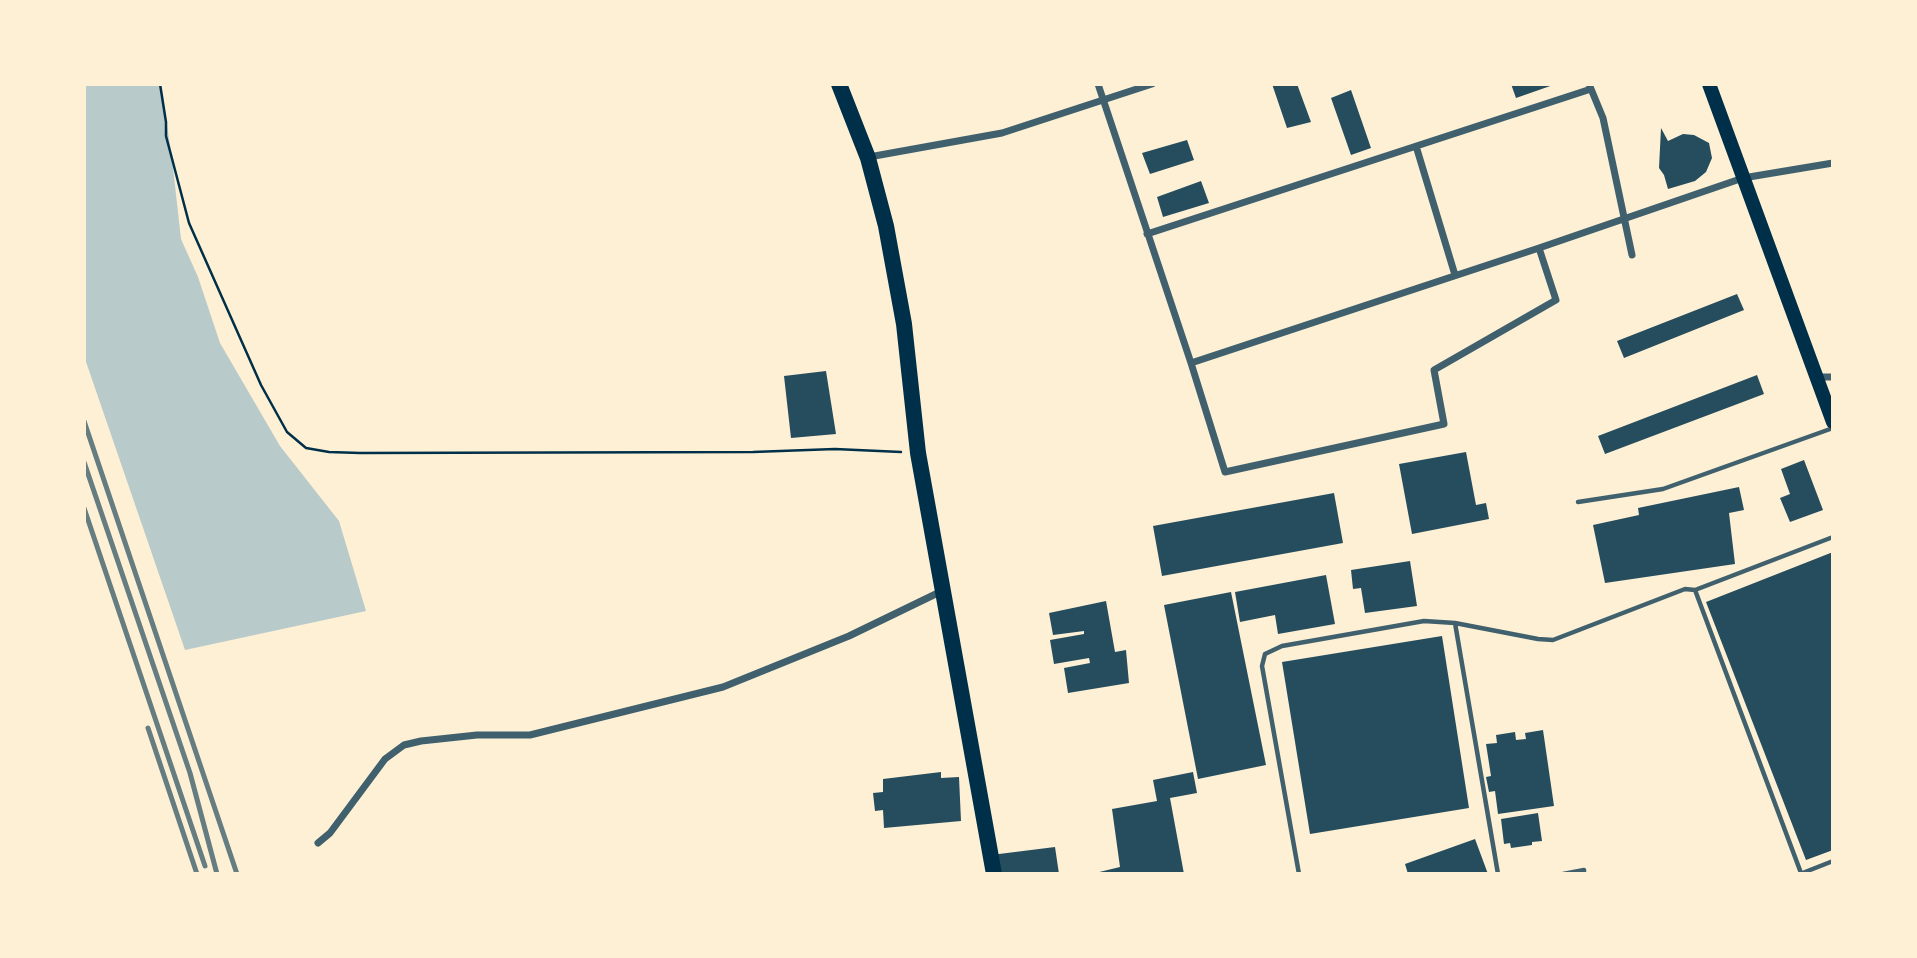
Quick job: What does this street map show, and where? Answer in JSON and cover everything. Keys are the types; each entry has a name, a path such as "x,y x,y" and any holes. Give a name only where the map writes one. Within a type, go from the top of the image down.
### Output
{"highway":[{"path":"839,84 868,158 886,226 904,324 918,453 994,874"}],"main road":[{"path":"1709,84 1833,422"}],"street":[{"path":"1098,84 1225,472 1444,424 1434,370 1556,300 1539,248"},
{"path":"868,158 1002,132 1153,84"},
{"path":"1147,234 1590,87 1603,118 1632,255"},
{"path":"1416,146 1455,275"},
{"path":"1191,363 1743,178 1833,163"},
{"path":"1817,377 1833,377"},
{"path":"318,843 330,833 385,759 404,745 477,735 530,735 723,687 849,636 944,590"}],"lane":[{"path":"1578,502 1664,489 1833,428"},
{"path":"1299,874 1262,666 1265,654 1282,646 1424,621 1455,623 1553,640 1685,589 1695,590 1833,537"},
{"path":"1695,590 1800,874 1833,861"},
{"path":"1455,623 1498,874"},
{"path":"1563,874 1584,870 1584,874"}],"path":[{"path":"160,84 166,136 189,223 261,386 287,432 306,448 360,453 753,452 835,449 918,453"}],"shaded area":[{"path":"84,84 161,84 181,239 198,277 220,343 280,446 339,521 366,611 185,650 84,356"}],"building":[{"path":"1272,84 1297,84 1311,122 1287,128"},
{"path":"1511,84 1556,84 1516,98"},
{"path":"1351,90 1371,148 1351,155 1331,98"},
{"path":"1661,128 1668,141 1683,134 1694,135 1709,143 1712,158 1706,172 1695,181 1668,189 1659,168"},
{"path":"1187,140 1194,160 1150,174 1142,153"},
{"path":"1201,181 1209,203 1163,217 1157,197"},
{"path":"1737,294 1744,310 1624,358 1617,341"},
{"path":"826,371 836,434 791,438 784,376"},
{"path":"1757,375 1764,394 1605,454 1598,436"},
{"path":"1466,452 1476,505 1486,503 1489,519 1412,534 1399,464"},
{"path":"1804,460 1823,510 1790,522 1780,498 1790,494 1781,469"},
{"path":"1739,487 1744,510 1729,513 1735,564 1605,583 1593,525 1639,515 1638,508"},
{"path":"1334,493 1343,543 1162,576 1153,526"},
{"path":"1833,552 1833,850 1806,860 1706,602"},
{"path":"1410,561 1417,606 1365,613 1361,588 1353,589 1351,570"},
{"path":"1326,575 1335,624 1278,634 1275,615 1240,622 1235,592"},
{"path":"1231,592 1266,765 1198,779 1164,605"},
{"path":"1106,601 1115,652 1126,650 1129,683 1068,693 1064,668 1090,663 1089,658 1054,664 1050,640 1084,634 1084,631 1053,635 1049,613"},
{"path":"1442,636 1469,808 1310,834 1282,662"},
{"path":"1543,730 1554,806 1498,814 1495,791 1489,792 1486,777 1491,776 1486,744 1497,743 1496,735 1515,732 1516,740 1526,739 1525,733"},
{"path":"941,772 941,778 959,777 961,821 884,828 883,810 875,811 873,793 883,792 883,779"},
{"path":"1193,772 1197,793 1170,798 1184,874 1091,874 1120,867 1112,809 1157,801 1153,780"},
{"path":"1538,813 1542,841 1511,848 1510,843 1504,844 1501,819"},
{"path":"1475,839 1488,874 1408,874 1405,864"},
{"path":"1055,847 1059,874 995,874 991,855"}],"railway":[{"path":"84,421 237,874"},
{"path":"84,462 190,773 217,874"},
{"path":"84,508 205,866"},
{"path":"148,728 197,874"}]}
